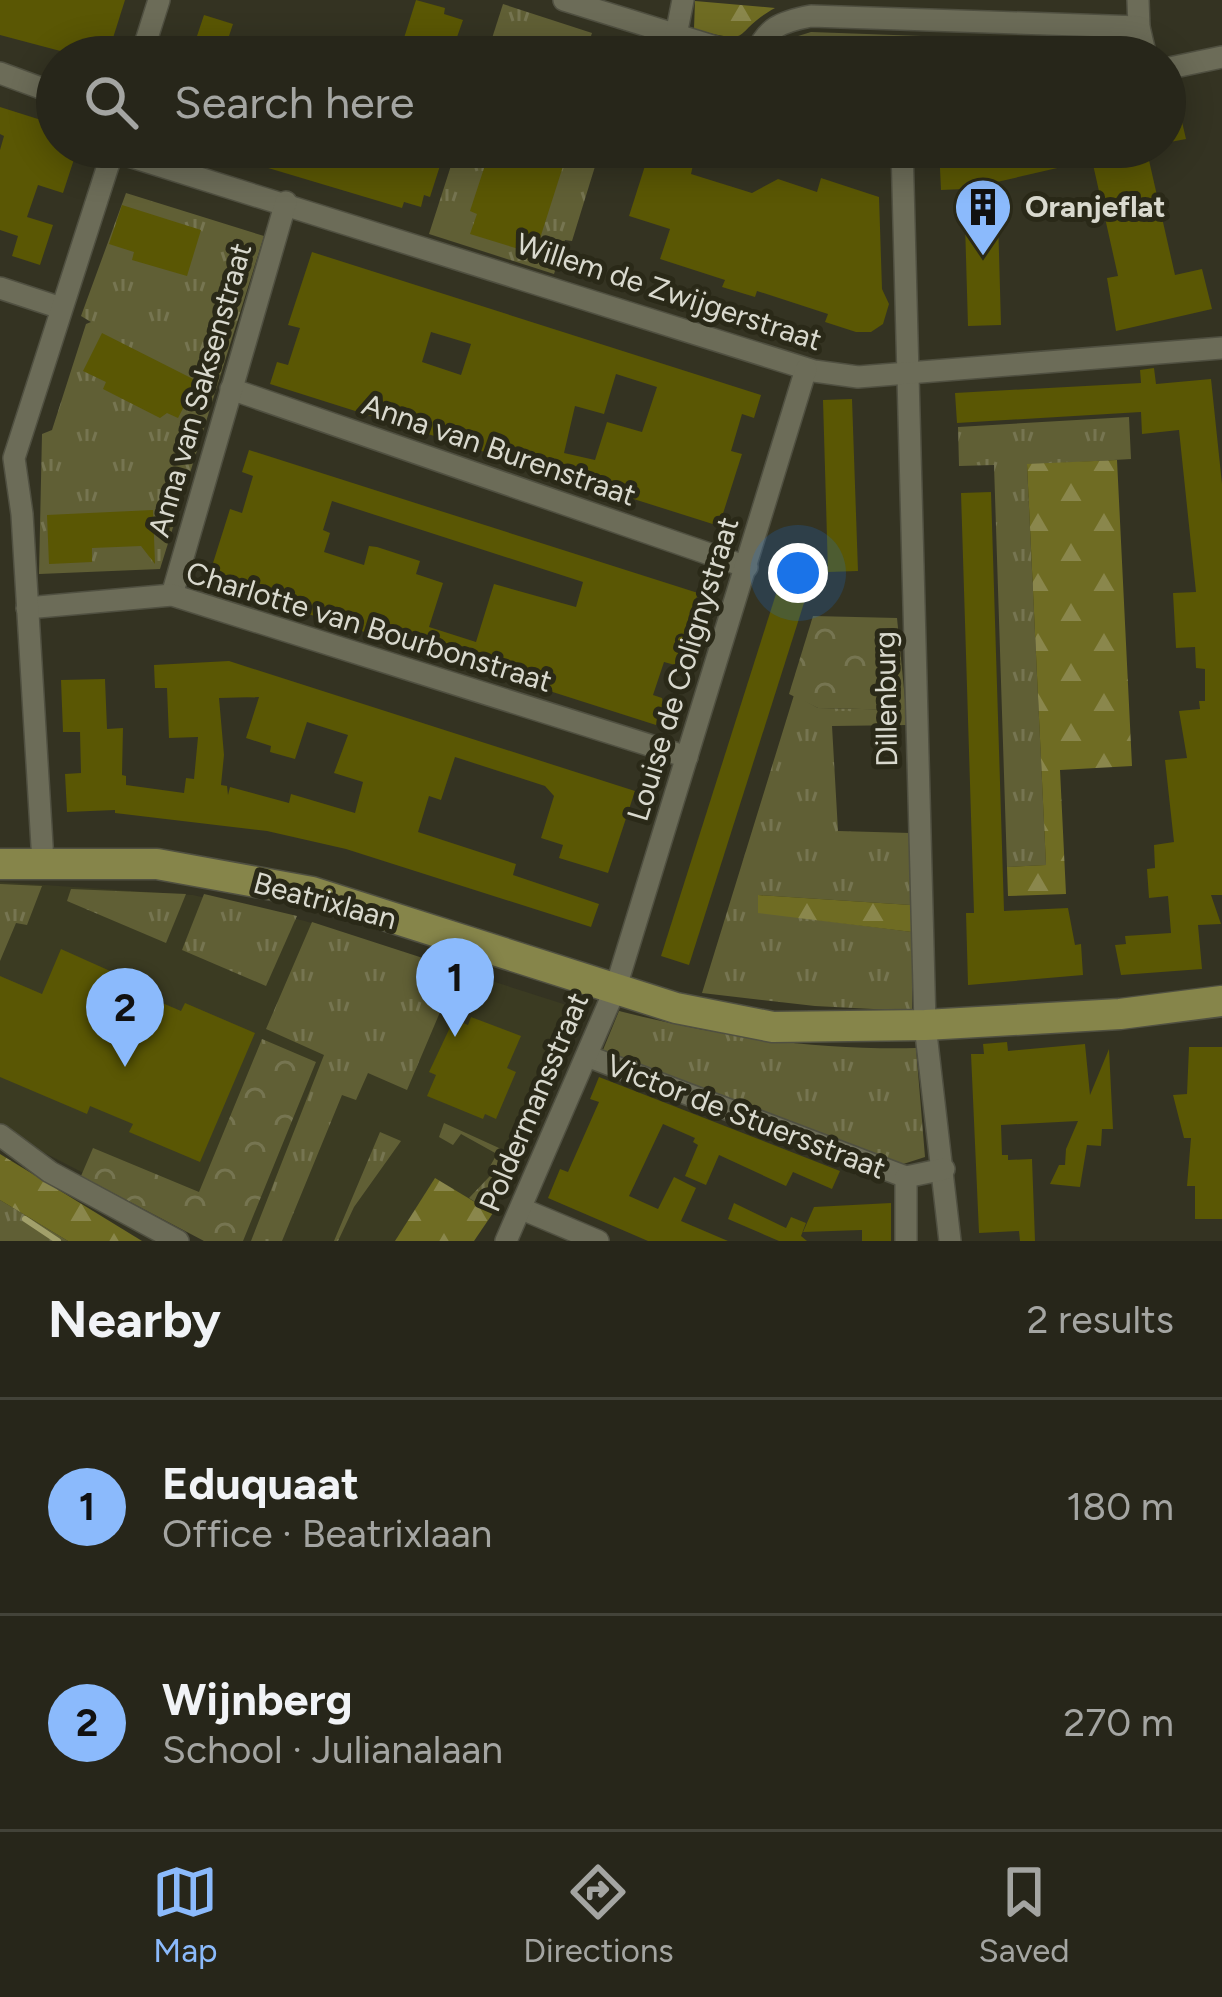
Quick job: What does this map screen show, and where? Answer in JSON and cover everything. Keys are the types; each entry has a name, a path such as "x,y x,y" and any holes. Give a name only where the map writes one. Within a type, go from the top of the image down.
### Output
{"street":[{"path":"148,36 159,0"},
{"path":"564,0 679,36"},
{"path":"676,35 682,0"},
{"path":"1138,0 1140,36"},
{"path":"763,36 778,22 811,16 1138,27"},
{"path":"1186,66 1222,59"},
{"path":"0,73 36,86"},
{"path":"43,862 27,608 7,459 108,168"},
{"name":"Willem de Zwijgerstraat","path":"176,168 806,369 858,377 1222,348"},
{"name":"Dillenburg","path":"903,168 925,1025 950,1241"},
{"name":"Anna van Saksenstraat","path":"172,595 286,202"},
{"path":"0,288 61,308"},
{"name":"Louise de Colignystraat","path":"616,987 806,369"},
{"name":"Anna van Burenstraat","path":"231,389 747,566"},
{"name":"Charlotte van Bourbonstraat","path":"27,608 172,595 687,757"},
{"name":"Beatrixlaan","path":"0,864 157,863 312,892 676,1009 773,1027 925,1025"},
{"name":"Poldermansstraat","path":"506,1241 616,987"},
{"path":"925,1025 1120,1014 1222,1001"},
{"name":"Victor de Stuersstraat","path":"586,1056 906,1177"},
{"path":"0,1135 50,1172 178,1241"},
{"path":"906,1241 906,1177 944,1169"},
{"path":"522,1209 598,1241"}],"shaded area":[{"path":"0,882 193,895 305,921 579,1009 509,1179 471,1241 215,1241 37,1149 0,1123"}],"green space":[{"path":"695,1 775,8 738,36 694,29"},
{"path":"503,4 592,33 591,36 493,36"},
{"path":"811,32 923,36 798,36"},
{"path":"450,168 595,168 572,241 565,240 554,274 429,234"},
{"path":"126,193 264,236 160,569 39,574 42,434 52,430 86,324 91,322 81,316"},
{"path":"1129,417 1131,459 1027,465 1046,865 1007,867 994,465 959,466 958,427"},
{"path":"1117,460 1132,766 1060,770 1066,894 1008,896 1007,867 1046,865 1027,464"},
{"path":"813,616 897,618 906,710 818,708 789,694"},
{"path":"794,695 818,708 906,710 906,725 832,726 838,831 910,833 911,905 759,895 758,912 912,932 912,1011 702,993"},
{"path":"0,884 42,886 27,925 16,923 0,961"},
{"path":"71,889 186,894 166,943 67,901"},
{"path":"204,894 297,916 266,986 182,950"},
{"path":"758,895 911,905 912,932 758,913"},
{"path":"312,922 472,974 460,1003 446,998 407,1090 368,1073 356,1100 342,1095 282,1241 251,1241 324,1055 266,1029"},
{"path":"619,1011 766,1040 916,1048 925,1157 897,1166 603,1050"},
{"path":"262,1039 316,1062 243,1241 204,1241 81,1176 93,1148 199,1192"},
{"path":"444,1123 521,1158 510,1182 489,1168 497,1154 461,1134 453,1145 439,1137"},
{"path":"380,1132 401,1141 334,1241"},
{"path":"0,1154 142,1241 68,1241 0,1200"},
{"path":"490,1176 507,1187 493,1213 469,1198"},
{"path":"435,1178 493,1213 474,1241 395,1241"},
{"path":"0,1200 68,1241 0,1241"}],"building":[{"path":"0,0 125,0 114,36 36,36 36,45 0,35"},
{"path":"416,0 445,8 444,14 463,20 457,36 405,36"},
{"path":"204,15 233,24 229,36 197,36"},
{"path":"0,107 36,118 36,168 71,168 63,193 38,185 27,217 53,225 40,265 12,256 18,236 0,230 4,136 0,134"},
{"path":"268,168 439,168 430,197 424,195 421,207 404,202 402,208"},
{"path":"484,168 562,168 535,254 470,234 477,214 470,211"},
{"path":"644,168 692,168 691,174 752,193 778,179 817,192 821,178 879,197 882,289 889,304 883,324 871,332 856,332 825,322 828,314 757,291 755,297 722,287 725,280 660,259 670,229 629,216"},
{"path":"940,168 1057,168 997,182 1001,325 968,326 964,189 941,190"},
{"path":"1094,168 1151,168 1175,275 1202,269 1212,309 1116,331 1107,278 1118,276"},
{"path":"122,205 201,230 187,276 132,260 134,252 109,244"},
{"path":"312,252 761,395 754,418 742,414 731,451 742,454 719,526 270,384 277,362 288,365 300,328 288,325","holes":["431,332 471,344 461,375 422,362","616,374 657,387 642,432 607,422 595,460 564,453 575,406 604,414"]},
{"path":"102,333 197,381 178,418 167,413 160,418 103,389 106,382 83,371"},
{"path":"1154,368 1156,384 1211,379 1222,484 1222,895 1211,895 1221,924 1198,925 1202,969 1121,975 1115,945 1126,944 1125,936 1171,933 1168,896 1149,898 1147,869 1155,868 1154,845 1174,842 1165,760 1187,758 1179,711 1200,709 1199,701 1205,701 1205,669 1196,668 1195,647 1176,648 1173,593 1196,592 1179,430 1142,434 1141,412 957,423 955,393 1141,383 1140,370"},
{"path":"852,399 858,571 828,572 823,400"},
{"path":"249,450 698,593 675,665 664,662 653,695 663,703 656,725 277,604 281,592 232,580 229,589 207,582 230,509 242,513 253,476 242,472","holes":["332,501 583,582 576,607 494,584 476,642 429,627 443,583 416,574 420,561 369,546 364,565 324,552 330,533 323,530"]},
{"path":"991,492 1004,911 1068,908 1075,945 1081,944 1083,975 968,985 966,913 974,913 961,493"},
{"path":"153,510 155,564 141,546 92,548 92,562 49,564 47,515"},
{"path":"782,575 810,584 689,965 661,956"},
{"path":"229,661 635,791 608,873 559,858 563,845 541,838 554,796 545,786 455,757 441,800 429,796 418,832 516,864 513,875 599,904 591,927 346,849 267,831 115,810 67,812 65,774 81,773 80,732 63,732 61,680 105,679 107,729 123,728 126,785 184,793 186,778 194,779 198,737 169,738 167,688 155,688 154,665","holes":["259,697 246,738 295,759 307,722 348,735 334,773 363,782 355,813 291,794 289,803 230,787 228,795 227,786 221,785 224,755 219,698"]},
{"path":"61,949 128,979 125,987 181,1011 185,1003 255,1033 200,1162 129,1132 133,1124 90,1106 87,1114 0,1077 0,976 42,994"},
{"path":"471,1017 521,1036 507,1068 516,1072 496,1119 485,1114 483,1119 427,1096 436,1075 429,1072 454,1019 468,1025"},
{"path":"1007,1042 1008,1051 1085,1044 1090,1095 1109,1049 1113,1129 1102,1129 1101,1146 1087,1145 1080,1187 1050,1184 1059,1165 1065,1165 1078,1121 1001,1125 1002,1155 1008,1155 1008,1160 1032,1159 1035,1241 1020,1241 1019,1231 979,1233 971,1054 984,1054 983,1044"},
{"path":"1189,1047 1222,1047 1222,1219 1195,1219 1195,1186 1187,1186 1191,1138 1184,1138 1173,1095 1187,1094"},
{"path":"599,1077 840,1171 832,1189 793,1172 786,1186 719,1155 706,1185 685,1176 698,1145 695,1138 663,1124 629,1196 658,1209 674,1177 696,1188 681,1221 728,1241 648,1241 548,1198 560,1169 568,1172 599,1102 590,1099"},
{"path":"734,1203 786,1228 791,1217 806,1223 801,1236 807,1241 779,1241 728,1219"},
{"path":"891,1203 891,1241 862,1241 862,1230 803,1232 814,1207"}],"waterway":[{"path":"25,1219 58,1241"}],"place":[{"name":"Oranjeflat","path":"983,258"},
{"name":"Eduquaat","path":"455,1037"},
{"name":"Wijnberg","path":"125,1067"}]}
